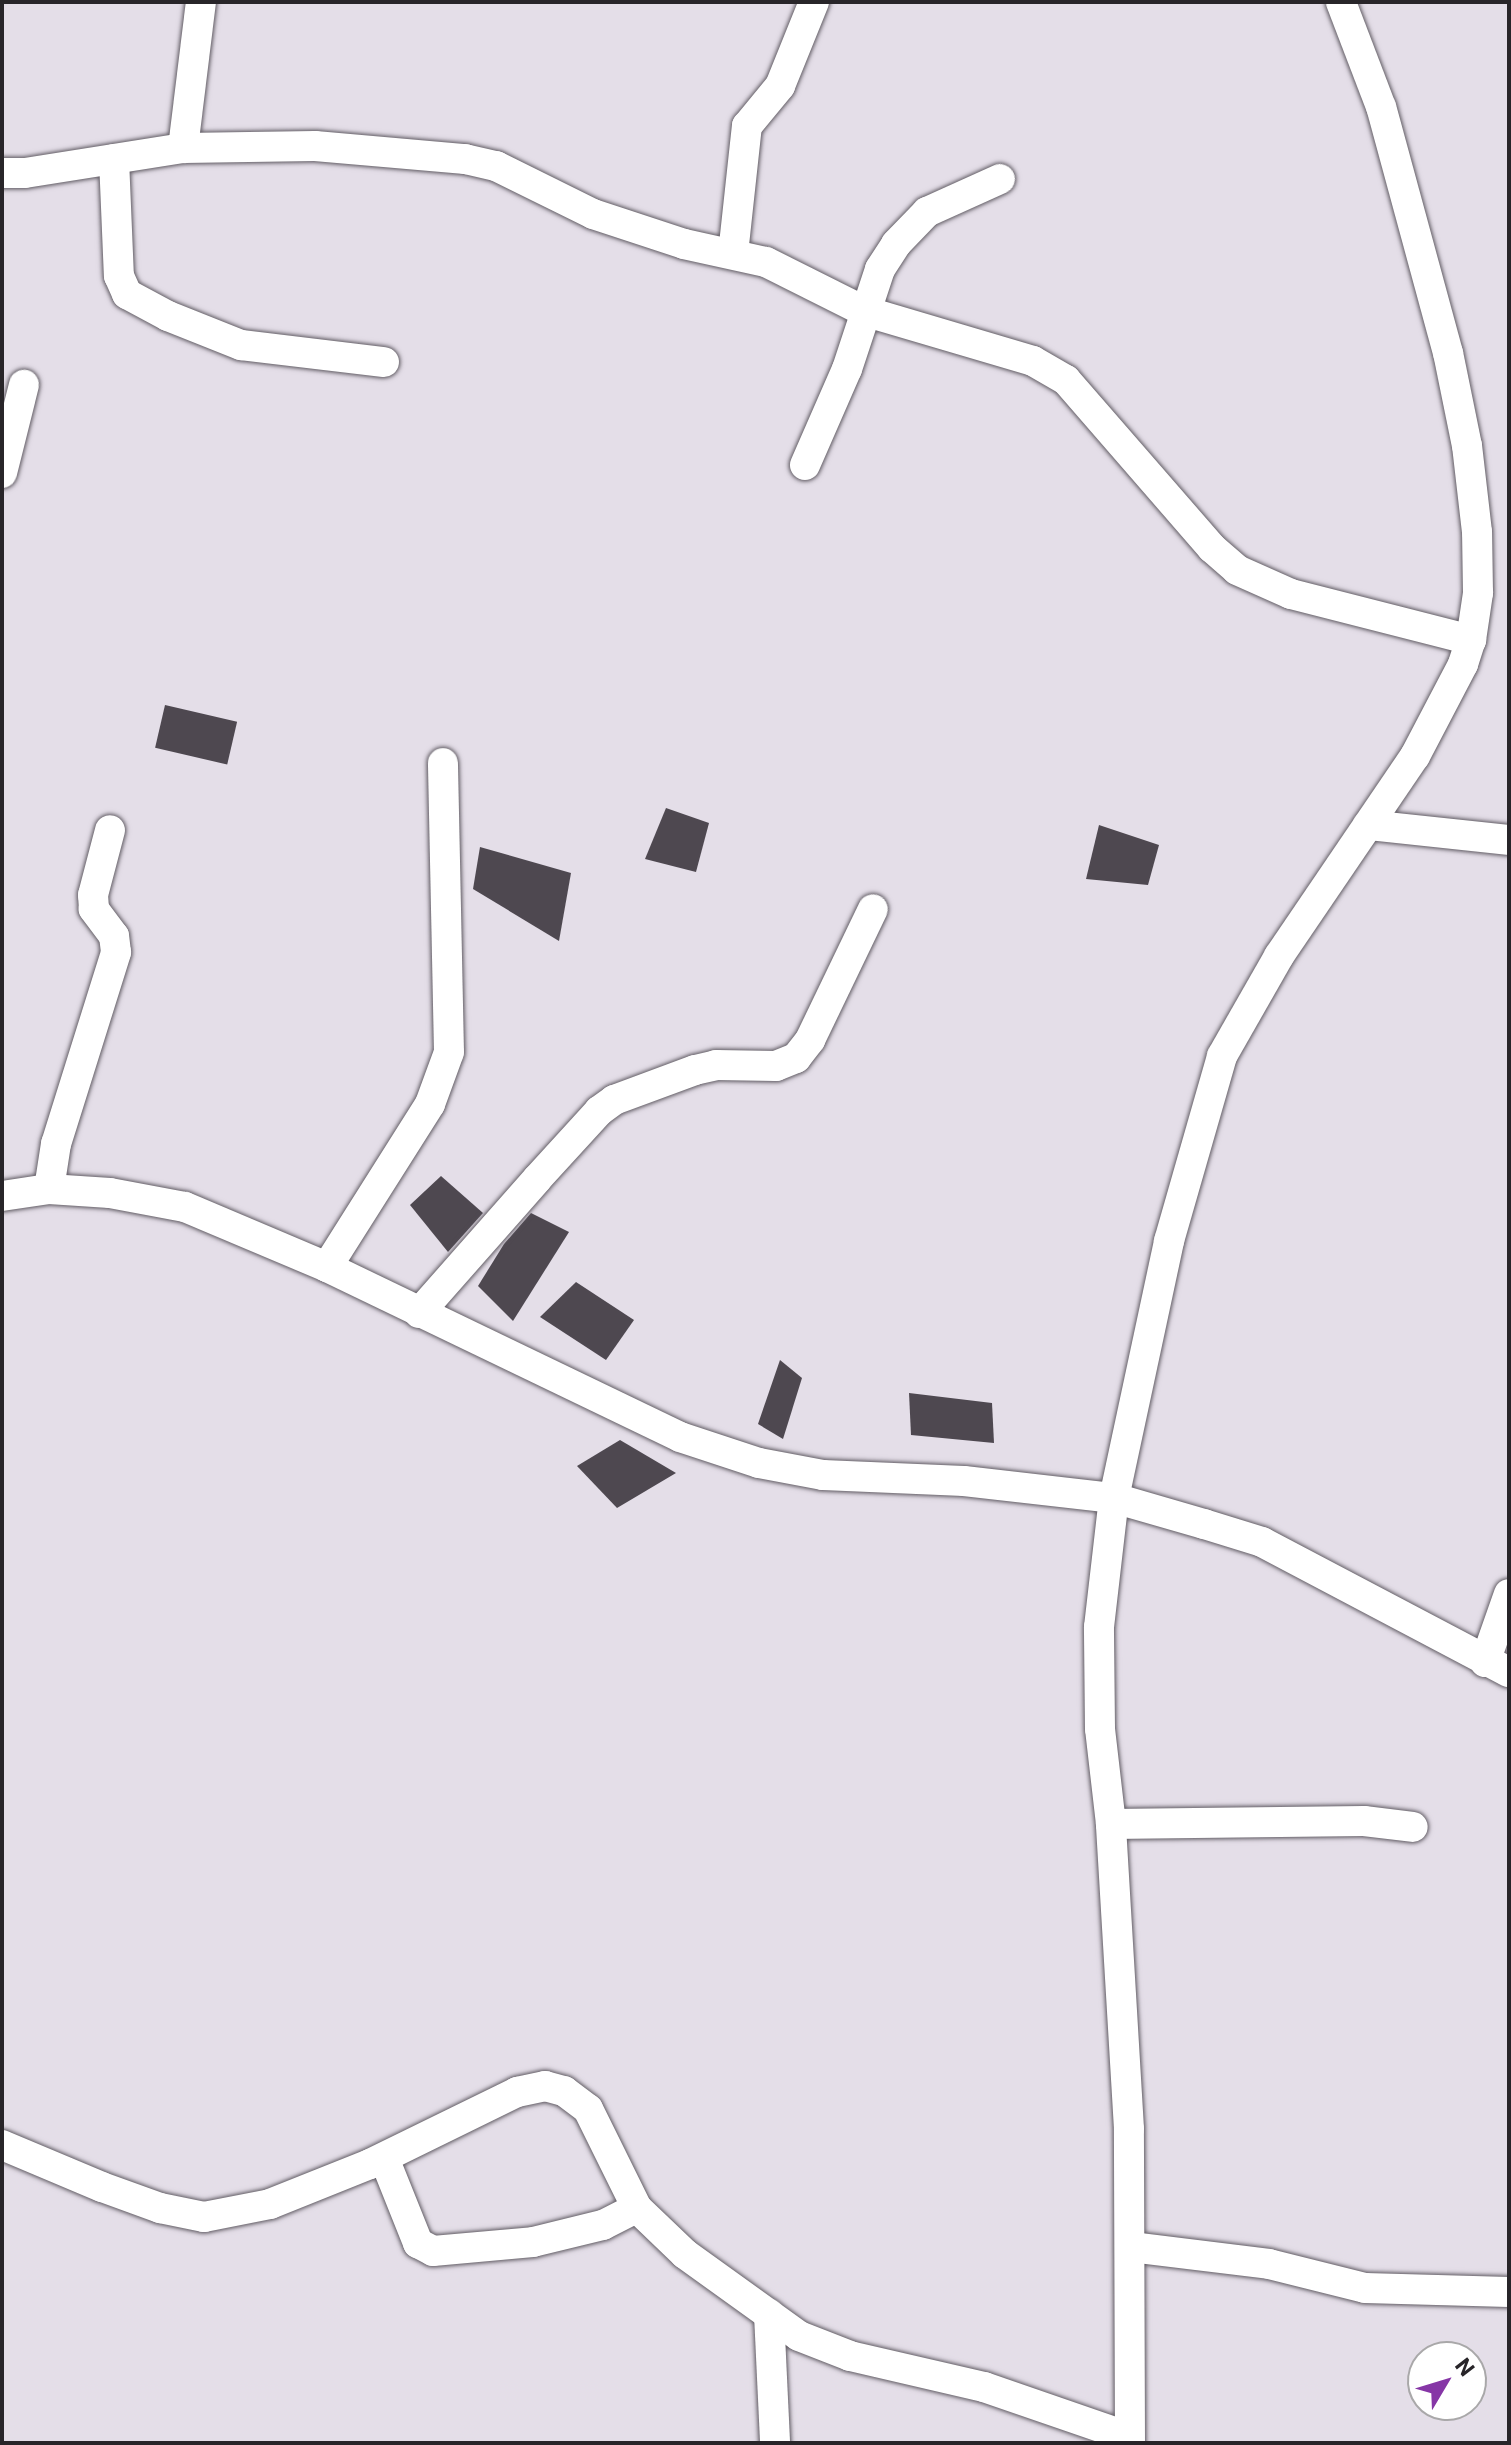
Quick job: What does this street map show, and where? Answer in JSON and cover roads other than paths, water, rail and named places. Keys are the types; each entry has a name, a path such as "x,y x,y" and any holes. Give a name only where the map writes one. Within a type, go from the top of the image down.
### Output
{"street":[{"path":"183,148 201,2"},
{"path":"733,254 747,126 780,86 814,2"},
{"path":"2,2145 160,2208 204,2217 270,2204 384,2158 517,2092 545,2086 564,2091 588,2109 637,2208 685,2254 799,2336 850,2356 984,2387 1130,2440 1131,2247 1125,2027 1111,1824 1100,1729 1099,1627 1114,1498 1169,1241 1222,1056 1279,956 1415,756 1463,664 1471,640 1478,593 1477,532 1467,446 1451,368 1381,107 1341,2"},
{"path":"2,173 25,173 183,148 315,146 465,159 496,166 593,214 684,244 766,262 864,311 1033,361 1066,380 1202,536 1237,570 1291,594 1471,640"},
{"path":"114,159 119,276 127,294 168,316 241,345 384,362"},
{"path":"805,465 847,369 880,269 896,244 927,212 1000,179"},
{"path":"2,473 24,385"},
{"path":"327,1267 430,1104 449,1052 443,763"},
{"path":"1368,825 1509,840"},
{"path":"49,1189 56,1144 116,952 114,936 94,909 93,895 110,830"},
{"path":"419,1313 537,1179 614,1100 716,1065 776,1066 796,1058 810,1040 873,909"},
{"path":"2,1196 49,1189 110,1193 185,1207 327,1267 680,1437 759,1463 823,1475 964,1481 1114,1498 1262,1542 1497,1667 1509,1594"},
{"path":"1111,1824 1364,1821 1413,1827"},
{"path":"384,2158 418,2243 433,2251 533,2242 603,2225 637,2208"},
{"path":"1131,2247 1269,2264 1365,2288 1509,2292"},
{"path":"769,2314 775,2443"}]}
